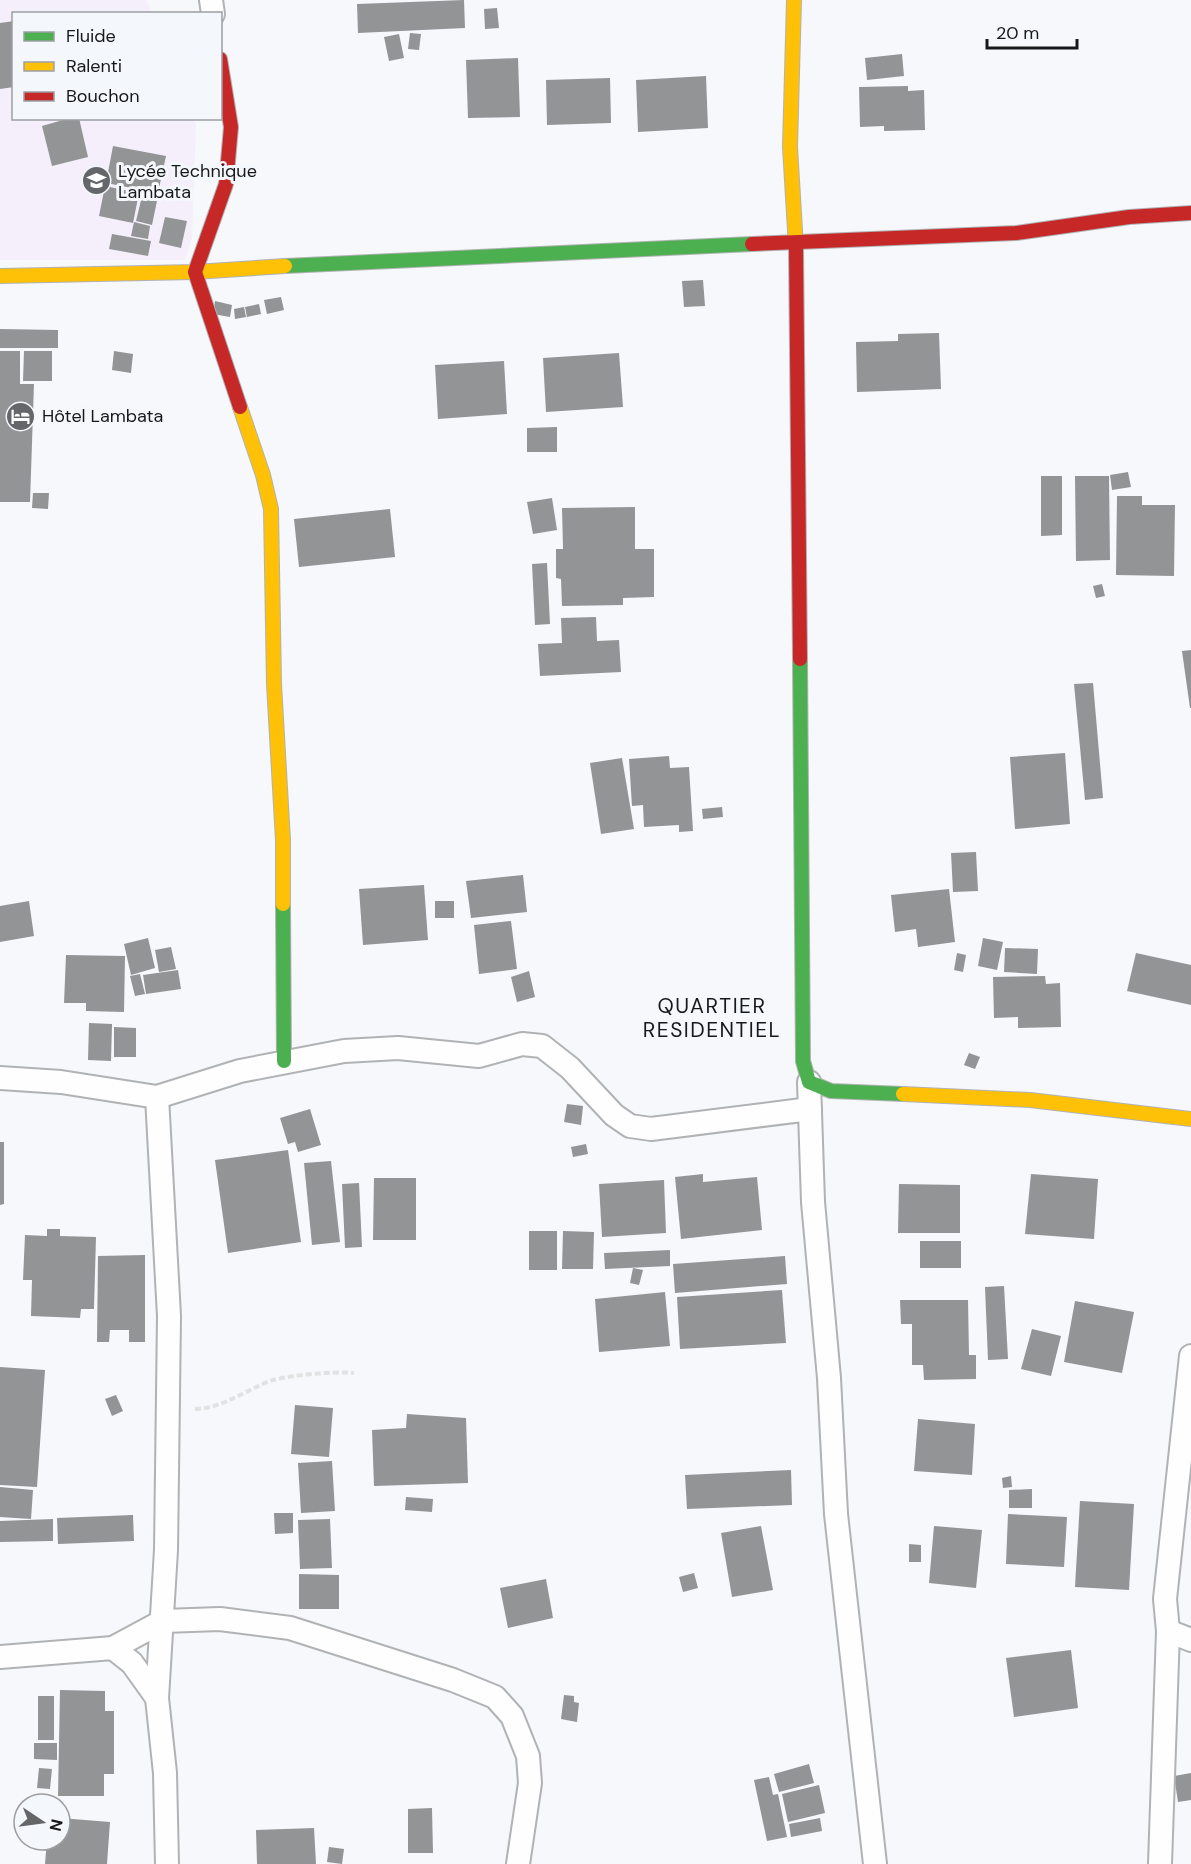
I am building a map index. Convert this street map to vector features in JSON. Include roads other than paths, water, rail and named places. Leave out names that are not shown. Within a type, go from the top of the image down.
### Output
[{"type":"street","points":[[794,0],[790,147],[796,243],[803,1061],[809,1082],[813,1202],[829,1378],[836,1514],[875,1864]]},
{"type":"street","points":[[222,71],[231,127],[226,184],[195,272],[263,475],[272,509],[274,684],[283,840],[284,1061]]},
{"type":"street","points":[[0,276],[195,272],[370,261],[1016,233],[1128,217],[1191,213]]},
{"type":"street","points":[[0,1078],[61,1082],[157,1097],[240,1071],[284,1061],[344,1052],[398,1048],[479,1056],[522,1044],[542,1046],[570,1068],[614,1116],[630,1126],[651,1129],[810,1109]]},
{"type":"street","points":[[809,1082],[831,1091],[1030,1100],[1191,1119]]},
{"type":"street","points":[[157,1097],[169,1316],[163,1621],[157,1698],[165,1773],[167,1864]]},
{"type":"street","points":[[1160,1864],[1168,1631],[1165,1599],[1191,1356]]},
{"type":"street","points":[[0,1657],[113,1648],[163,1621],[220,1619],[290,1628],[355,1647],[495,1697],[512,1716],[528,1755],[530,1783],[518,1864]]},
{"type":"street","points":[[1168,1631],[1191,1640]]},
{"type":"street","points":[[113,1648],[132,1663],[157,1698]]},
{"type":"place","name":"Lycée Technique Lambata","points":[[97,181]]},
{"type":"place","name":"Hôtel Lambata","points":[[21,416]]},
{"type":"district","name":"QUARTIER RESIDENTIEL","points":[[712,1018]]}]
